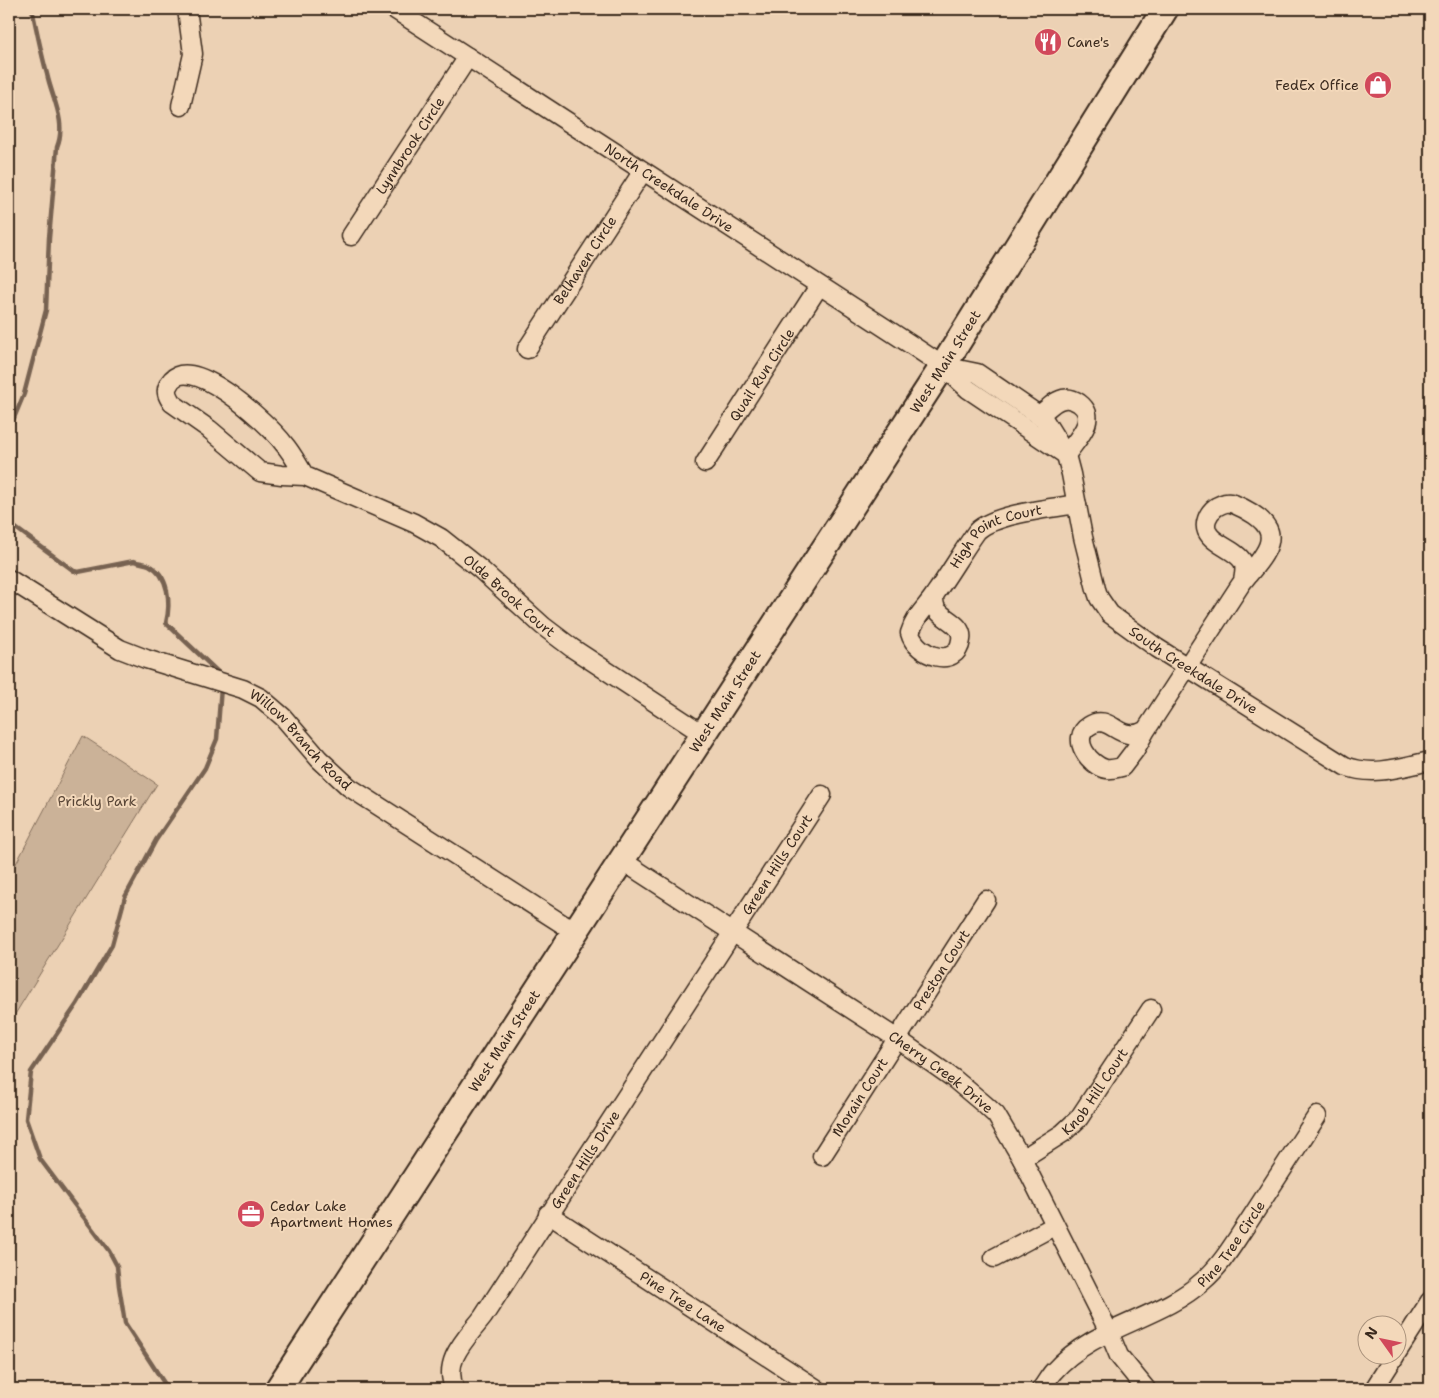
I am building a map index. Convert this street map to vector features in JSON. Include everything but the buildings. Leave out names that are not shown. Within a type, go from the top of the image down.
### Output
[{"type":"main road","name":"West Main Street","points":[[278,1389],[943,366],[1165,9]]},
{"type":"street","points":[[181,106],[193,54],[187,9]]},
{"type":"street","name":"North Creekdale Drive","points":[[394,9],[943,366]]},
{"type":"street","name":"Lynnbrook Circle","points":[[351,236],[468,57]]},
{"type":"street","name":"Belhaven Circle","points":[[527,349],[642,171]]},
{"type":"street","name":"Quail Run Circle","points":[[705,463],[819,286]]},
{"type":"street","points":[[943,366],[968,389],[1066,455],[1087,426],[1088,417],[1085,410],[1075,400],[1067,398],[1052,404],[1046,411],[1038,415]]},
{"type":"street","name":"South Creekdale Drive","points":[[943,366],[976,373],[1043,418],[1066,455],[1096,589],[1110,614],[1125,626],[1345,766],[1361,771],[1379,772],[1430,761]]},
{"type":"street","name":"Olde Brook Court","points":[[306,476],[284,443],[253,413],[234,398],[207,380],[188,373],[179,374],[169,383],[166,390],[172,403],[209,429],[260,472],[306,476],[414,523],[441,538],[543,626],[572,648],[703,734]]},
{"type":"street","name":"High Point Court","points":[[934,596],[970,541],[983,526],[1007,518],[1077,504]]},
{"type":"street","name":"Willow Branch Road","points":[[9,579],[120,649],[146,660],[244,689],[271,705],[319,759],[349,787],[575,932]]},
{"type":"street","points":[[1146,730],[1243,581]]},
{"type":"street","name":"Green Hills Court","points":[[733,933],[822,796]]},
{"type":"street","name":"Cherry Creek Drive","points":[[621,860],[896,1038],[953,1078],[996,1115],[1022,1159],[1054,1226],[1109,1332],[1119,1356],[1146,1389]]},
{"type":"street","name":"Preston Court","points":[[896,1038],[986,900]]},
{"type":"street","name":"Green Hills Drive","points":[[455,1389],[450,1377],[453,1357],[483,1317],[548,1214],[733,933]]},
{"type":"street","name":"Knob Hill Court","points":[[1022,1159],[1063,1133],[1079,1118],[1151,1009]]},
{"type":"street","name":"Morain Court","points":[[822,1156],[896,1038]]},
{"type":"street","name":"Pine Tree Circle","points":[[1109,1332],[1134,1322],[1177,1300],[1204,1281],[1238,1238],[1317,1116]]},
{"type":"street","name":"Pine Tree Lane","points":[[548,1214],[818,1389]]},
{"type":"street","points":[[994,1258],[1054,1226]]},
{"type":"street","points":[[1406,1339],[1430,1301]]},
{"type":"street","points":[[1041,1389],[1054,1371],[1067,1359],[1109,1332]]},
{"type":"street","points":[[1374,1389],[1389,1366]]},
{"type":"green space","name":"Prickly Park","points":[[83,736],[157,784],[9,1024],[9,877]]},
{"type":"waterway","points":[[9,430],[24,394],[46,310],[49,238],[57,147],[60,138],[60,119],[49,83],[32,9]]},
{"type":"waterway","points":[[9,523],[74,571],[78,572],[134,561],[147,564],[156,570],[161,575],[167,590],[168,615],[166,623],[221,675]]},
{"type":"waterway","points":[[168,1389],[125,1323],[117,1266],[109,1251],[40,1159],[26,1119],[31,1072],[77,1004],[112,945],[125,897],[156,840],[205,768],[217,739],[221,687]]},
{"type":"place","name":"Cane's","points":[[1048,42]]},
{"type":"place","name":"FedEx Office","points":[[1378,85]]},
{"type":"place","name":"Cedar Lake Apartment Homes","points":[[251,1214]]}]
